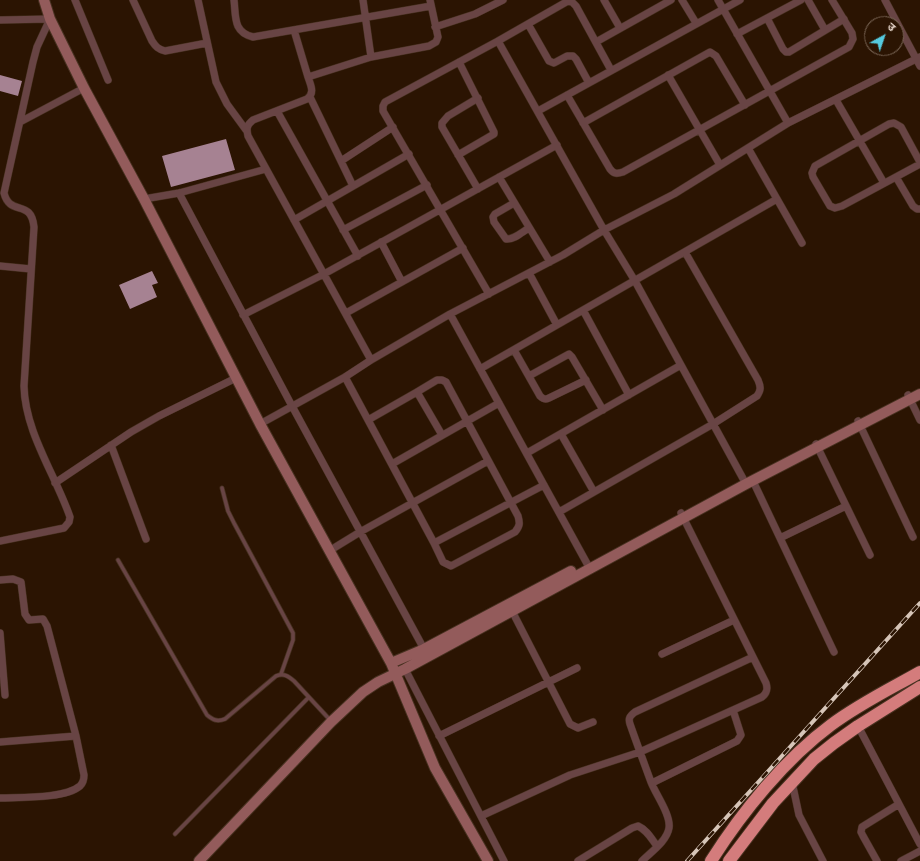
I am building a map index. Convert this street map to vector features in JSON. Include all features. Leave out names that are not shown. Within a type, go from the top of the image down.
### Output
[{"type":"highway","points":[[711,861],[744,815],[779,772],[808,743],[832,724],[920,672]]},
{"type":"highway","points":[[729,861],[754,826],[814,759],[858,726],[920,687]]},
{"type":"street","points":[[44,0],[50,19],[84,88],[144,199],[260,424],[391,663],[400,671],[439,736],[504,861]]},
{"type":"street","points":[[75,0],[108,80]]},
{"type":"street","points":[[133,0],[155,47],[159,50],[165,51],[207,43]]},
{"type":"street","points":[[198,0],[216,82],[220,93],[246,130],[371,360]]},
{"type":"street","points":[[236,0],[237,26],[241,32],[253,36],[365,18],[430,3],[438,37],[436,42],[429,46],[371,57],[308,77]]},
{"type":"street","points":[[363,0],[371,57]]},
{"type":"street","points":[[435,27],[475,14],[503,0]]},
{"type":"street","points":[[604,0],[620,28]]},
{"type":"street","points":[[596,42],[671,0]]},
{"type":"street","points":[[682,0],[696,23]]},
{"type":"street","points":[[718,0],[788,123]]},
{"type":"street","points":[[538,111],[740,0]]},
{"type":"street","points":[[738,34],[801,0]]},
{"type":"street","points":[[808,0],[825,30]]},
{"type":"street","points":[[567,95],[610,169],[617,174],[623,172],[849,47],[853,38],[852,33],[832,0]]},
{"type":"street","points":[[260,424],[345,377],[371,360],[450,314],[550,262],[604,230],[674,194],[788,123],[919,61],[885,0]]},
{"type":"street","points":[[489,294],[442,210],[383,111],[385,102],[568,1],[572,2],[576,6],[611,70]]},
{"type":"street","points":[[767,18],[786,52],[793,50],[844,19]]},
{"type":"street","points":[[0,20],[50,19]]},
{"type":"street","points":[[0,541],[64,528],[69,522],[70,517],[28,419],[24,400],[34,227],[33,218],[30,212],[16,208],[9,204],[4,193],[37,47],[50,19]]},
{"type":"street","points":[[528,24],[549,61],[554,63],[567,56],[573,56],[589,82]]},
{"type":"street","points":[[246,130],[248,125],[253,120],[307,99],[312,93],[294,30]]},
{"type":"street","points":[[498,41],[604,230],[635,281],[713,424],[748,481],[780,538],[834,652]]},
{"type":"street","points":[[583,123],[710,52],[716,56],[745,105]]},
{"type":"street","points":[[458,155],[494,134],[494,128],[459,62]]},
{"type":"street","points":[[668,75],[720,165]]},
{"type":"street","points":[[20,122],[84,88]]},
{"type":"street","points":[[310,97],[353,186]]},
{"type":"street","points":[[478,98],[448,116],[442,123],[442,127],[478,188]]},
{"type":"street","points":[[836,100],[884,183]]},
{"type":"street","points":[[277,111],[358,256]]},
{"type":"street","points":[[894,123],[901,127],[920,163],[842,206],[835,208],[830,206],[812,177],[815,166],[889,124],[894,123]]},
{"type":"street","points":[[341,161],[393,127]]},
{"type":"street","points":[[243,315],[358,256],[557,145]]},
{"type":"street","points":[[748,148],[802,243]]},
{"type":"street","points":[[294,220],[409,154]]},
{"type":"street","points":[[144,199],[179,193],[266,169]]},
{"type":"street","points":[[498,177],[550,262]]},
{"type":"street","points":[[896,177],[913,206],[920,209]]},
{"type":"street","points":[[343,230],[427,185]]},
{"type":"street","points":[[179,193],[243,315],[424,649]]},
{"type":"street","points":[[480,369],[777,199]]},
{"type":"street","points":[[514,203],[495,214],[493,218],[494,222],[506,239],[514,237],[529,228]]},
{"type":"street","points":[[382,242],[402,282]]},
{"type":"street","points":[[346,313],[463,248]]},
{"type":"street","points":[[559,512],[713,424],[757,396],[760,392],[761,387],[685,252]]},
{"type":"street","points":[[0,266],[31,269]]},
{"type":"street","points":[[529,273],[557,325]]},
{"type":"street","points":[[583,310],[629,395]]},
{"type":"street","points":[[450,314],[588,566]]},
{"type":"street","points":[[514,350],[540,396],[546,400],[586,380]]},
{"type":"street","points":[[529,376],[569,354],[572,356],[603,410]]},
{"type":"street","points":[[527,453],[681,365]]},
{"type":"street","points":[[345,377],[443,562],[451,566],[516,532],[519,528],[520,523],[518,516],[446,382],[437,380],[368,420]]},
{"type":"street","points":[[55,482],[131,432],[159,416],[236,378]]},
{"type":"street","points":[[199,861],[331,722],[363,692],[378,682],[510,608],[909,397],[920,389]]},
{"type":"street","points":[[418,392],[442,436]]},
{"type":"street","points":[[909,397],[920,394]]},
{"type":"street","points":[[909,397],[920,420]]},
{"type":"street","points":[[392,464],[499,403]]},
{"type":"street","points":[[858,423],[912,537]]},
{"type":"street","points":[[561,434],[594,492]]},
{"type":"street","points":[[111,445],[146,538]]},
{"type":"street","points":[[816,445],[870,555]]},
{"type":"street","points":[[329,551],[360,532],[488,461]]},
{"type":"street","points":[[434,543],[544,485]]},
{"type":"street","points":[[780,538],[846,506]]},
{"type":"street","points":[[480,816],[570,775],[640,752],[766,694],[768,689],[766,683],[682,516]]},
{"type":"street","points":[[0,580],[13,579],[21,582],[25,614],[27,618],[29,620],[43,619],[47,626],[76,736],[84,775],[84,781],[80,786],[71,791],[56,795],[0,798]]},
{"type":"street","points":[[391,663],[510,608]]},
{"type":"street","points":[[510,608],[570,724],[578,728],[593,722]]},
{"type":"street","points":[[662,654],[734,620]]},
{"type":"street","points":[[0,633],[5,695]]},
{"type":"street","points":[[642,861],[668,833],[669,826],[668,818],[652,783],[628,720],[630,715],[753,657]]},
{"type":"street","points":[[439,736],[577,668]]},
{"type":"street","points":[[400,671],[435,768],[488,861]]},
{"type":"street","points":[[652,783],[737,741],[741,735],[733,710]]},
{"type":"street","points":[[858,726],[920,844]]},
{"type":"street","points":[[0,742],[76,736]]},
{"type":"street","points":[[792,782],[798,816],[823,861]]},
{"type":"street","points":[[877,861],[861,832],[862,827],[899,804]]},
{"type":"street","points":[[578,861],[632,828],[638,826],[647,832],[657,846]]},
{"type":"street","points":[[901,861],[920,851]]},
{"type":"lane","points":[[222,488],[228,511],[293,633],[293,640],[281,674]]},
{"type":"lane","points":[[118,560],[206,715],[219,721],[225,719],[276,676],[281,674],[287,675],[294,681],[331,722]]},
{"type":"lane","points":[[174,834],[308,698]]},
{"type":"building","points":[[0,75],[22,81],[18,96],[0,91]]},
{"type":"building","points":[[226,139],[235,170],[171,187],[162,156]]},
{"type":"building","points":[[152,271],[158,283],[152,285],[157,297],[130,309],[119,285]]},
{"type":"railway","points":[[687,861],[920,603]]}]
